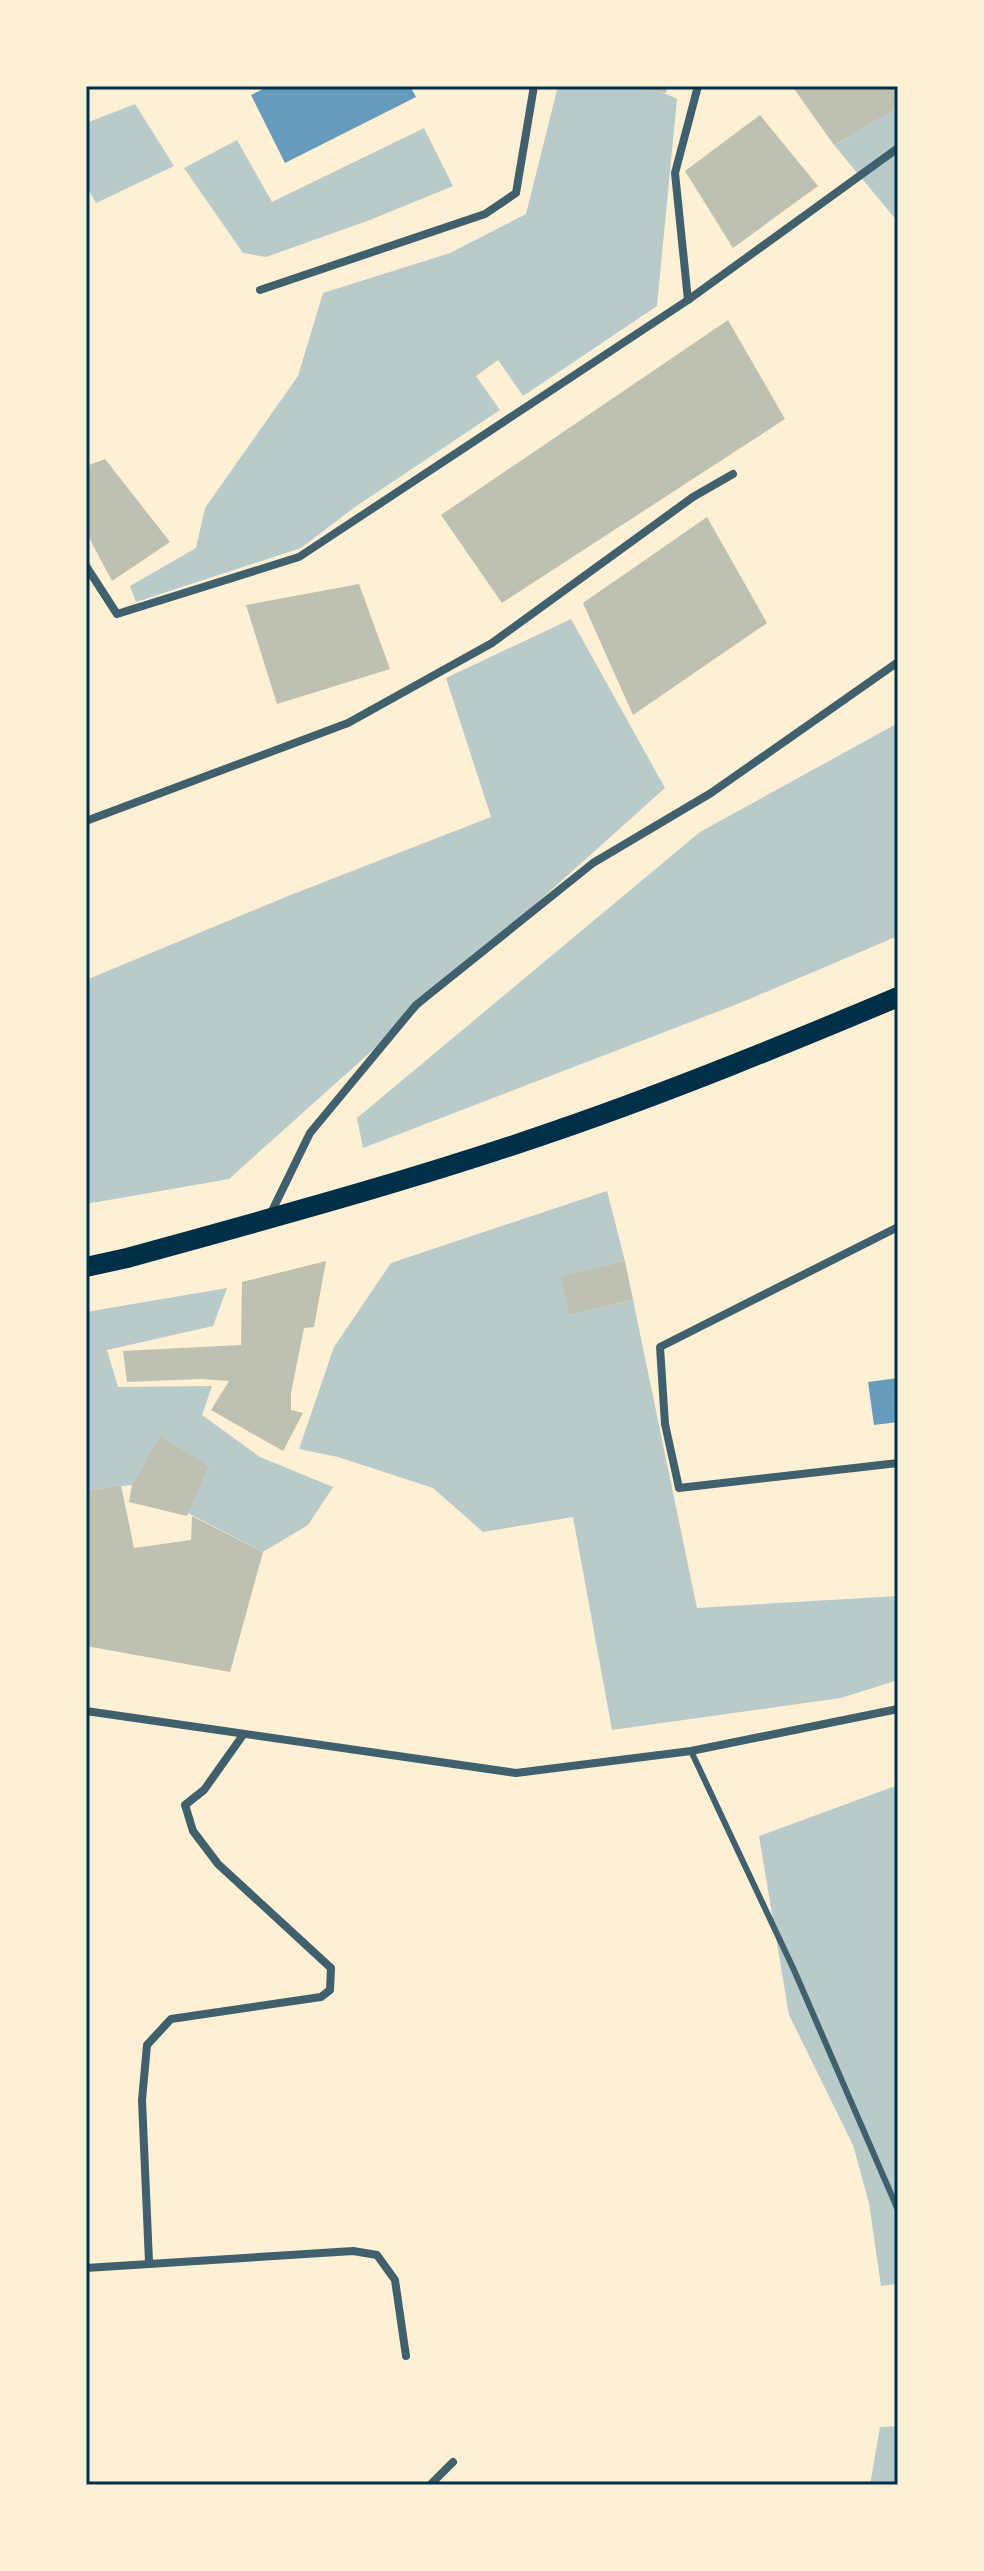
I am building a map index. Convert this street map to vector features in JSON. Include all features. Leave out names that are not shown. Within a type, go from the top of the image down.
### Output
[{"type":"main road","points":[[86,1267],[418,1176],[559,1130],[705,1077],[898,997]]},
{"type":"street","points":[[260,290],[485,214],[516,193],[534,86]]},
{"type":"street","points":[[688,300],[675,173],[698,86]]},
{"type":"street","points":[[86,566],[117,614],[299,557],[688,300],[898,148]]},
{"type":"street","points":[[86,821],[348,723],[492,643],[693,497],[733,474]]},
{"type":"street","points":[[268,1219],[310,1133],[416,1005],[593,863],[711,793],[898,662]]},
{"type":"street","points":[[898,1227],[660,1347],[665,1424],[679,1488],[898,1463]]},
{"type":"street","points":[[86,1711],[516,1773],[691,1751],[898,1709]]},
{"type":"street","points":[[149,2262],[142,2100],[147,2045],[171,2019],[321,1997],[330,1990],[331,1968],[218,1864],[193,1831],[185,1805],[204,1790],[243,1735]]},
{"type":"street","points":[[86,2268],[353,2251],[377,2255],[395,2280],[406,2356]]},
{"type":"street","points":[[430,2485],[453,2462]]},
{"type":"lane","points":[[691,1751],[794,1970],[898,2210]]},
{"type":"shaded area","points":[[558,86],[635,87],[677,99],[657,306],[523,396],[498,360],[476,376],[500,410],[355,507],[301,548],[136,602],[130,586],[196,548],[205,508],[298,376],[323,293],[450,253],[526,214]]},
{"type":"shaded area","points":[[135,104],[174,166],[96,203],[86,185],[86,123]]},
{"type":"shaded area","points":[[898,108],[898,222],[834,145]]},
{"type":"shaded area","points":[[424,128],[453,186],[266,257],[243,253],[184,168],[237,140],[272,202]]},
{"type":"shaded area","points":[[571,619],[665,788],[229,1179],[86,1204],[86,980],[288,896],[491,817],[446,678]]},
{"type":"shaded area","points":[[898,723],[898,936],[740,1003],[363,1148],[357,1118],[700,832]]},
{"type":"shaded area","points":[[607,1191],[625,1261],[562,1276],[569,1315],[633,1300],[697,1608],[898,1596],[898,1680],[841,1698],[612,1730],[573,1517],[483,1532],[433,1488],[338,1457],[299,1449],[334,1347],[391,1263]]},
{"type":"shaded area","points":[[227,1288],[213,1326],[107,1350],[118,1387],[212,1386],[202,1415],[260,1457],[333,1487],[308,1525],[263,1552],[188,1513],[209,1466],[160,1437],[132,1485],[86,1490],[86,1312]]},
{"type":"shaded area","points":[[898,1785],[898,2200],[894,2201],[898,2230],[898,2284],[881,2286],[869,2203],[853,2145],[789,2015],[759,1836]]},
{"type":"shaded area","points":[[898,2426],[898,2485],[870,2485],[880,2427]]},
{"type":"water","points":[[269,86],[410,86],[416,97],[285,163],[251,95]]},
{"type":"water","points":[[898,1378],[898,1422],[874,1425],[868,1382]]},
{"type":"building","points":[[625,86],[667,86],[666,93]]},
{"type":"building","points":[[792,86],[898,86],[898,108],[834,145]]},
{"type":"building","points":[[760,115],[818,186],[733,248],[685,171]]},
{"type":"building","points":[[728,320],[785,419],[502,603],[441,515]]},
{"type":"building","points":[[105,459],[170,542],[112,581],[86,532],[86,466]]},
{"type":"building","points":[[707,517],[767,623],[633,715],[583,603]]},
{"type":"building","points":[[359,584],[390,669],[277,704],[246,605]]},
{"type":"building","points":[[326,1261],[314,1327],[304,1328],[291,1393],[291,1410],[303,1413],[283,1451],[211,1410],[229,1381],[127,1382],[123,1351],[241,1345],[242,1282]]},
{"type":"building","points":[[625,1261],[633,1300],[569,1315],[561,1276]]},
{"type":"building","points":[[160,1436],[209,1466],[187,1516],[129,1502],[132,1485]]},
{"type":"building","points":[[121,1486],[134,1548],[191,1540],[192,1516],[263,1552],[230,1672],[86,1646],[86,1490]]}]
